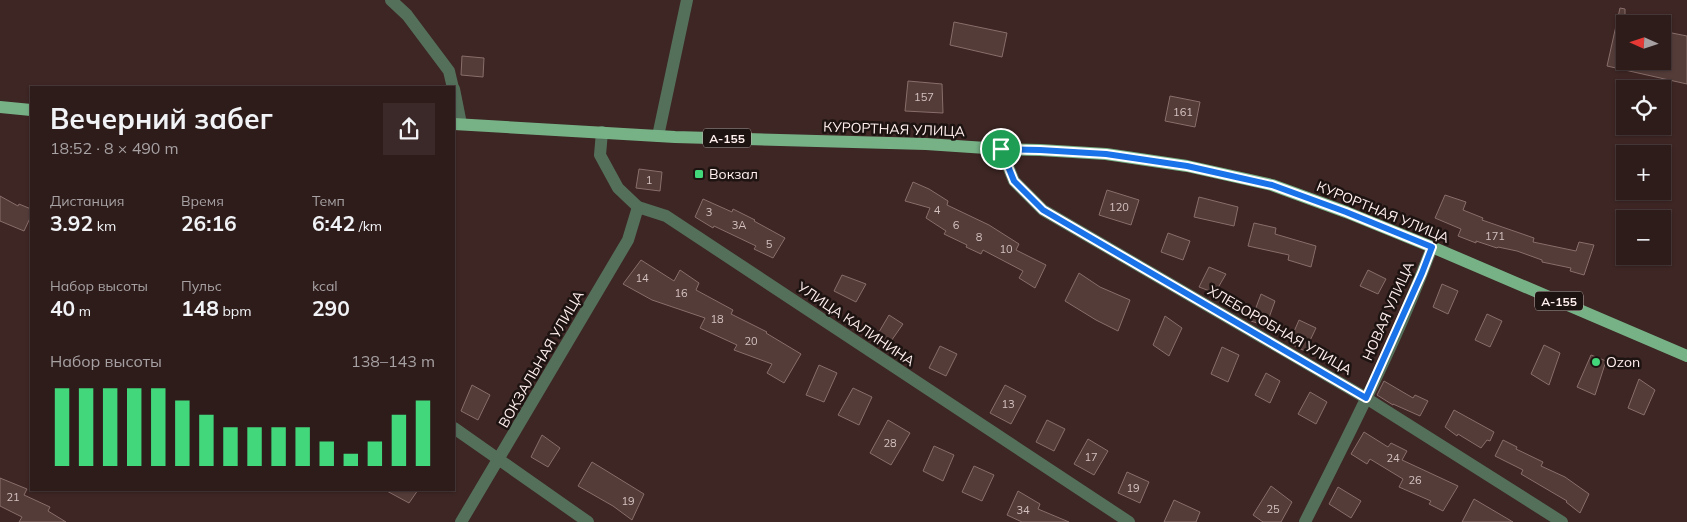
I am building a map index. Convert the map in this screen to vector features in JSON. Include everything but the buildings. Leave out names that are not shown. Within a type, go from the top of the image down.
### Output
[{"type":"main road","points":[[0,107],[30,110]]},
{"type":"main road","name":"КУРОРТНАЯ УЛИЦА","points":[[457,124],[658,136],[926,144],[1040,150],[1106,154],[1187,166],[1272,185],[1346,212],[1687,356]]},
{"type":"street","points":[[391,0],[407,15],[448,70],[453,86]]},
{"type":"street","points":[[658,136],[687,0]]},
{"type":"street","points":[[455,100],[457,124]]},
{"type":"street","name":"УЛИЦА КАЛИНИНА","points":[[602,132],[600,155],[618,188],[638,206],[666,216],[1129,522]]},
{"type":"street","name":"ХЛЕБОРОБНАЯ УЛИЦА","points":[[1001,149],[1014,181],[1043,210],[1366,398],[1562,522]]},
{"type":"street","name":"ВОКЗАЛЬНАЯ УЛИЦА","points":[[461,522],[628,240],[638,206]]},
{"type":"street","name":"НОВАЯ УЛИЦА","points":[[1305,522],[1366,398],[1432,247]]},
{"type":"street","points":[[455,429],[588,522]]},
{"type":"place","name":"Вокзал","points":[[699,174]]},
{"type":"place","name":"Ozon","points":[[1596,362]]},
{"type":"route","points":[[1001,149],[1106,154],[1187,166],[1272,185],[1346,212],[1432,247],[1366,398],[1043,210],[1014,181],[1001,149]]}]
